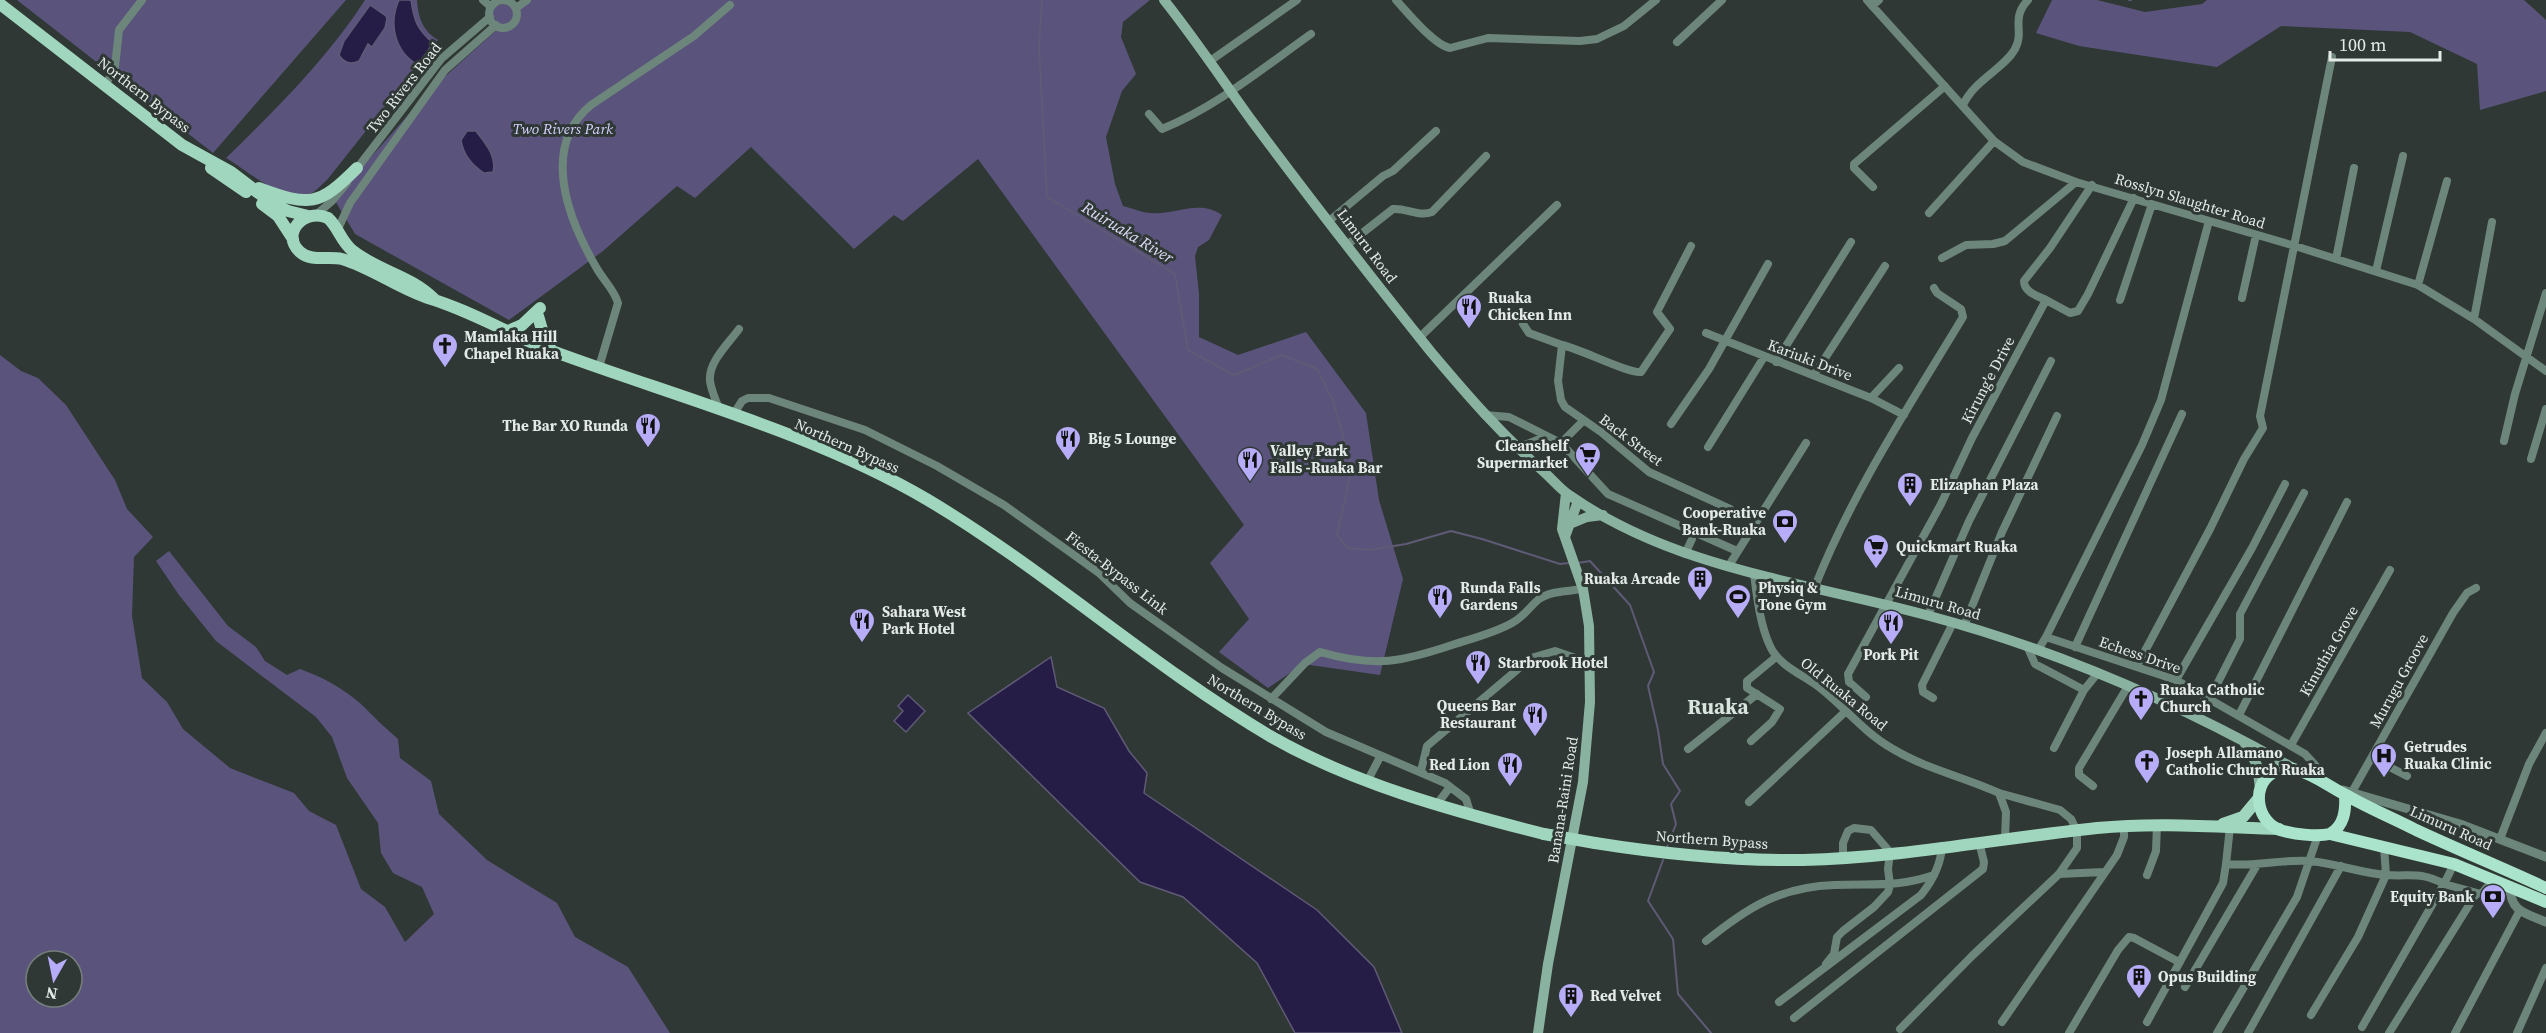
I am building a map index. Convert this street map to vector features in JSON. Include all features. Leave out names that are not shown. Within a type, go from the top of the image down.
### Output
[{"type":"highway","points":[[2293,768],[2344,792],[2343,819],[2339,826],[2324,835]]},
{"type":"highway","name":"Northern Bypass","points":[[2259,793],[2267,777],[2274,772],[2293,768]]},
{"type":"highway","name":"Limuru Road","points":[[2344,792],[2546,888]]},
{"type":"highway","points":[[2259,793],[2268,821],[2279,830]]},
{"type":"highway","name":"Northern Bypass","points":[[2279,830],[2324,835],[2385,847],[2454,864],[2493,880]]},
{"type":"highway","points":[[2493,880],[2546,902]]},
{"type":"main road","name":"Limuru Road","points":[[1164,0],[1419,338],[1483,415],[1566,493],[1638,534],[1685,554],[1754,574],[1928,615],[2038,650],[2128,686],[2193,716],[2293,768]]},
{"type":"main road","name":"Northern Bypass","points":[[0,4],[182,145],[212,161],[288,211],[328,218],[353,251],[421,288],[434,299]]},
{"type":"main road","points":[[182,145],[192,155],[278,216],[293,239]]},
{"type":"main road","points":[[246,183],[290,199],[315,200],[336,189],[357,168]]},
{"type":"main road","points":[[293,239],[299,222],[312,215]]},
{"type":"main road","points":[[324,256],[334,248],[338,232]]},
{"type":"main road","name":"Northern Bypass","points":[[293,239],[296,247],[307,256],[324,256],[362,266],[419,295],[434,299],[552,351],[720,410],[831,453],[926,499],[1011,554],[1171,672],[1272,737],[1368,780],[1437,804],[1544,834],[1662,853],[1717,858],[1819,859],[2157,824],[2279,830]]},
{"type":"main road","points":[[506,332],[522,325],[539,312],[545,340],[552,351]]},
{"type":"main road","points":[[1564,538],[1562,519],[1566,493]]},
{"type":"main road","points":[[1564,538],[1578,501]]},
{"type":"main road","points":[[1570,524],[1603,514]]},
{"type":"main road","name":"Banana-Raini Road","points":[[1538,1033],[1548,964],[1582,782],[1590,710],[1589,626],[1584,589],[1564,538]]},
{"type":"main road","points":[[2245,743],[2257,765],[2259,793]]},
{"type":"main road","name":"Northern Bypass","points":[[2224,826],[2243,817],[2259,793]]},
{"type":"street","points":[[106,84],[115,67],[120,30],[142,0]]},
{"type":"street","points":[[483,0],[491,8]]},
{"type":"street","points":[[508,0],[516,8],[517,14],[514,22],[507,27],[496,26],[490,17],[491,8],[497,1],[508,0]]},
{"type":"street","points":[[516,8],[528,0]]},
{"type":"street","points":[[1210,61],[1297,0]]},
{"type":"street","points":[[1396,0],[1435,40],[1444,47],[1450,48],[1488,38],[1580,41],[1597,39],[1624,26],[1656,0]]},
{"type":"street","points":[[1677,42],[1722,0]]},
{"type":"street","points":[[1869,3],[1879,0]]},
{"type":"street","points":[[1963,105],[1974,88],[2013,52],[2018,36],[2016,19],[2028,0]]},
{"type":"street","name":"Rosslyn Slaughter Road","points":[[1869,3],[1994,141],[2023,162],[2076,182],[2295,246],[2418,285],[2474,319],[2546,371]]},
{"type":"street","points":[[599,367],[618,303],[584,243],[567,201],[562,171],[570,128],[581,113],[591,105],[694,36],[730,5]]},
{"type":"street","name":"Two Rivers Road","points":[[312,215],[332,201],[347,183],[444,55],[490,17]]},
{"type":"street","name":"Two Rivers Road","points":[[338,232],[346,210],[448,66],[496,26]]},
{"type":"street","points":[[1149,114],[1162,129],[1188,118],[1231,91],[1311,34]]},
{"type":"street","points":[[2137,666],[2210,529],[2244,459],[2263,428],[2260,416],[2332,57]]},
{"type":"street","points":[[1873,187],[1854,168],[1856,161],[1945,86]]},
{"type":"street","points":[[403,109],[412,115]]},
{"type":"street","points":[[1329,221],[1383,176],[1393,171],[1437,130]]},
{"type":"street","points":[[1929,213],[1994,141]]},
{"type":"street","points":[[1347,245],[1393,209],[1401,208],[1421,215],[1432,212],[1486,156]]},
{"type":"street","points":[[2376,272],[2403,156]]},
{"type":"street","points":[[2336,259],[2354,168]]},
{"type":"street","points":[[2418,285],[2447,180]]},
{"type":"street","points":[[1942,258],[1966,245],[2005,241],[2076,182]]},
{"type":"street","points":[[347,183],[359,191]]},
{"type":"street","points":[[2092,185],[2050,248],[2024,281],[2029,291],[2070,313],[2078,311],[2088,294],[2134,198]]},
{"type":"street","points":[[2120,300],[2152,204]]},
{"type":"street","points":[[1419,338],[1557,206]]},
{"type":"street","points":[[2038,650],[2142,445],[2161,400],[2209,221]]},
{"type":"street","points":[[2474,319],[2492,222]]},
{"type":"street","points":[[2242,298],[2256,235]]},
{"type":"street","points":[[1776,362],[1851,242]]},
{"type":"street","points":[[1523,324],[1529,333],[1592,354],[1625,370],[1641,372],[1670,329],[1657,312],[1691,246]]},
{"type":"street","points":[[1671,424],[1725,341],[1768,264]]},
{"type":"street","points":[[1814,375],[1885,266]]},
{"type":"street","points":[[1814,589],[1825,560],[1870,471],[1963,317],[1961,309],[1937,293],[1934,288]]},
{"type":"street","points":[[2505,441],[2525,358],[2546,293]]},
{"type":"street","name":"Kirung'e Drive","points":[[1866,697],[1847,678],[1941,504],[1972,438],[2046,300]]},
{"type":"street","points":[[720,410],[710,382],[710,373],[717,359],[739,330]]},
{"type":"street","name":"Kariuki Drive","points":[[1706,333],[1871,398],[1904,415]]},
{"type":"street","name":"Back Street","points":[[1562,345],[1558,381],[1561,400],[1565,407],[1649,472],[1730,509]]},
{"type":"street","points":[[1708,447],[1764,357]]},
{"type":"street","points":[[1928,615],[1974,511],[2051,361]]},
{"type":"street","points":[[1871,398],[1899,368]]},
{"type":"street","name":"Fiesta-Bypass Link","points":[[733,416],[742,401],[748,398],[769,398],[865,430],[902,448],[1004,505],[1099,573],[1130,603],[1222,668],[1326,732],[1380,757],[1421,771],[1450,787],[1466,799],[1471,814]]},
{"type":"street","points":[[2531,459],[2546,409]]},
{"type":"street","points":[[1483,415],[1497,414],[1509,417],[1561,443],[1608,494],[1737,551]]},
{"type":"street","points":[[2075,647],[2182,414]]},
{"type":"street","points":[[1933,698],[1923,692],[1922,685],[1958,624],[2057,416]]},
{"type":"street","points":[[1561,443],[1584,421]]},
{"type":"street","points":[[1517,448],[1547,436]]},
{"type":"street","points":[[1728,567],[1806,443]]},
{"type":"street","points":[[2176,680],[2252,548],[2285,484]]},
{"type":"street","points":[[2210,698],[2240,639],[2240,614],[2304,492]]},
{"type":"street","points":[[2239,715],[2347,502]]},
{"type":"street","points":[[1685,554],[1692,539],[1692,530]]},
{"type":"street","name":"Kinuthia Grove","points":[[2291,745],[2391,570]]},
{"type":"street","points":[[1751,741],[1772,722],[1780,711],[1779,706],[1747,688],[1747,681],[1776,657],[1766,633],[1754,574]]},
{"type":"street","name":"Murugu Groove","points":[[2344,792],[2372,758],[2452,613],[2467,593],[2476,588]]},
{"type":"street","points":[[1271,699],[1305,663],[1320,652],[1353,661],[1375,662],[1415,658],[1508,625],[1524,616],[1539,599],[1559,592],[1584,589]]},
{"type":"street","name":"Echess Drive","points":[[2046,637],[2176,680],[2291,745],[2316,766],[2317,778]]},
{"type":"street","points":[[2026,646],[2035,664],[2084,690]]},
{"type":"street","points":[[1421,771],[1427,746],[1531,658],[1555,651],[1590,663]]},
{"type":"street","name":"Old Ruaka Road","points":[[1776,657],[1830,696],[1867,733],[1917,763],[1980,784],[1999,793],[2060,810],[2071,819],[2077,831]]},
{"type":"street","points":[[2054,748],[2084,690],[2097,674]]},
{"type":"street","points":[[2093,786],[2079,775],[2079,768],[2128,686]]},
{"type":"street","points":[[1688,748],[1757,694]]},
{"type":"street","points":[[1749,802],[1846,711]]},
{"type":"street","points":[[2500,838],[2529,764],[2546,734]]},
{"type":"street","points":[[1368,780],[1380,757]]},
{"type":"street","points":[[2372,758],[2407,776]]},
{"type":"street","points":[[1437,804],[1450,787]]},
{"type":"street","points":[[2344,792],[2460,824],[2546,857]]},
{"type":"street","points":[[1999,793],[2006,812],[2005,838]]},
{"type":"street","points":[[2146,875],[2156,850],[2157,824]]},
{"type":"street","points":[[2147,1022],[2223,883],[2226,864],[2224,826]]},
{"type":"street","points":[[2002,1022],[2070,926],[2121,848],[2124,827]]},
{"type":"street","points":[[1821,970],[1834,954],[1837,937],[1883,899],[1890,885],[1888,869],[1890,852],[1875,832],[1865,828],[1854,828],[1848,831],[1844,837],[1844,857]]},
{"type":"street","points":[[1900,1029],[2058,874],[2077,848],[2077,831]]},
{"type":"street","points":[[2217,1033],[2297,897],[2324,835]]},
{"type":"street","points":[[1794,1018],[1983,869],[1984,862],[1979,842]]},
{"type":"street","points":[[1779,1002],[1921,895],[1934,875],[1941,858],[1942,846]]},
{"type":"street","points":[[2311,1015],[2358,936],[2386,875],[2385,847]]},
{"type":"street","points":[[2226,864],[2257,865],[2285,861],[2311,861],[2386,875],[2420,874],[2476,894],[2484,892],[2493,880]]},
{"type":"street","points":[[2362,1027],[2454,864]]},
{"type":"street","points":[[2185,987],[2257,865]]},
{"type":"street","points":[[2248,1033],[2341,866]]},
{"type":"street","points":[[2058,874],[2104,872]]},
{"type":"street","points":[[1706,941],[1737,916],[1770,897],[1787,891],[1832,885],[1909,884],[1934,875]]},
{"type":"street","points":[[2510,886],[2512,904],[2546,922]]},
{"type":"street","points":[[2389,1033],[2476,894]]},
{"type":"street","points":[[2455,1033],[2520,910]]},
{"type":"street","points":[[2069,1033],[2118,950],[2128,938],[2134,938],[2179,962]]},
{"type":"street","points":[[2517,1033],[2546,968]]},
{"type":"green space","points":[[17,0],[346,0],[213,153]]},
{"type":"green space","points":[[365,0],[417,0],[422,23],[438,40],[327,180],[312,193],[302,196],[291,195],[267,185],[226,158],[318,63]]},
{"type":"green space","name":"Two Rivers Park","points":[[529,0],[1150,0],[1123,22],[1121,37],[1136,74],[1122,91],[1106,137],[1115,184],[1123,206],[1148,213],[1204,208],[1222,215],[1209,240],[1198,247],[1195,256],[1199,294],[1199,337],[1238,355],[1306,332],[1366,413],[1379,500],[1403,579],[1380,675],[1303,664],[1268,688],[1219,652],[1249,619],[1210,563],[1244,525],[978,159],[903,221],[894,215],[854,249],[751,147],[695,198],[677,186],[603,251],[509,320],[355,234],[334,199],[431,89],[501,26],[492,16],[495,6],[506,3],[513,8],[515,13]]},
{"type":"green space","points":[[2052,0],[2097,0],[2145,12],[2202,4],[2207,0],[2524,0],[2546,20],[2546,91],[2480,110],[2477,64],[2410,32],[2281,26],[2217,67],[2079,46],[2036,33]]},
{"type":"green space","points":[[0,355],[21,371],[38,378],[66,405],[115,480],[127,509],[153,537],[134,557],[132,616],[142,678],[167,702],[183,729],[230,768],[294,793],[309,811],[336,825],[361,889],[385,907],[405,942],[434,914],[422,887],[393,873],[381,853],[378,823],[347,778],[332,737],[316,717],[216,641],[179,595],[156,561],[169,551],[228,626],[256,647],[265,661],[287,675],[300,669],[332,684],[361,704],[398,739],[400,758],[431,781],[439,814],[487,860],[557,903],[575,937],[628,967],[670,1033],[0,1033]]},
{"type":"shaded area","points":[[399,0],[411,0],[417,24],[433,43],[418,65],[404,53],[396,37],[394,18]]},
{"type":"shaded area","points":[[370,5],[386,16],[385,28],[372,47],[368,44],[359,61],[353,63],[343,60],[339,55],[344,41]]},
{"type":"shaded area","points":[[467,131],[476,131],[486,145],[492,155],[493,172],[484,173],[472,163],[466,154],[461,140]]},
{"type":"shaded area","points":[[1051,657],[1057,687],[1104,708],[1129,751],[1147,773],[1144,793],[1317,910],[1374,967],[1402,1033],[1295,1033],[1257,963],[1183,897],[1140,882],[968,713]]},
{"type":"shaded area","points":[[908,695],[925,711],[906,732],[894,721],[903,711],[898,706]]},
{"type":"waterway","name":"Ruiruaka River","points":[[1042,0],[1039,46],[1047,197],[1175,274],[1188,350],[1234,375],[1282,355],[1317,369],[1333,401],[1352,467],[1337,535],[1348,548],[1370,550],[1406,544],[1451,531],[1560,564],[1569,563]]},
{"type":"waterway","name":"Ruiruaka River","points":[[1578,563],[1590,561],[1630,605],[1654,672],[1648,686],[1663,764],[1680,791],[1671,804],[1676,824],[1667,847]]},
{"type":"waterway","name":"Ruiruaka River","points":[[1663,860],[1648,901],[1673,939],[1678,994],[1711,1033]]},
{"type":"place","name":"Ruaka Chicken Inn","points":[[1469,330]]},
{"type":"place","name":"Mamlaka Hill Chapel Ruaka","points":[[445,369]]},
{"type":"place","name":"The Bar XO Runda","points":[[648,449]]},
{"type":"place","name":"Big 5 Lounge","points":[[1068,462]]},
{"type":"place","name":"Cleanshelf Supermarket","points":[[1588,478]]},
{"type":"place","name":"Valley Park Falls -Ruaka Bar","points":[[1250,483]]},
{"type":"place","name":"Elizaphan Plaza","points":[[1910,508]]},
{"type":"place","name":"Cooperative Bank-Ruaka","points":[[1785,545]]},
{"type":"place","name":"Quickmart Ruaka","points":[[1876,570]]},
{"type":"place","name":"Ruaka Arcade","points":[[1700,602]]},
{"type":"place","name":"Runda Falls Gardens","points":[[1440,620]]},
{"type":"place","name":"Physiq & Tone Gym","points":[[1738,620]]},
{"type":"place","name":"Sahara West Park Hotel","points":[[862,644]]},
{"type":"place","name":"Pork Pit","points":[[1891,646]]},
{"type":"place","name":"Starbrook Hotel","points":[[1478,686]]},
{"type":"place","name":"Ruaka Catholic Church","points":[[2141,722]]},
{"type":"place","name":"Queens Bar Restaurant","points":[[1535,738]]},
{"type":"place","name":"Getrudes Ruaka Clinic","points":[[2384,779]]},
{"type":"place","name":"Joseph Allamano Catholic Church Ruaka","points":[[2147,785]]},
{"type":"place","name":"Red Lion","points":[[1510,788]]},
{"type":"place","name":"Equity Bank","points":[[2493,920]]},
{"type":"place","name":"Opus Building","points":[[2139,1000]]},
{"type":"place","name":"Red Velvet","points":[[1571,1019]]},
{"type":"district","name":"Ruaka","points":[[1718,707]]}]
